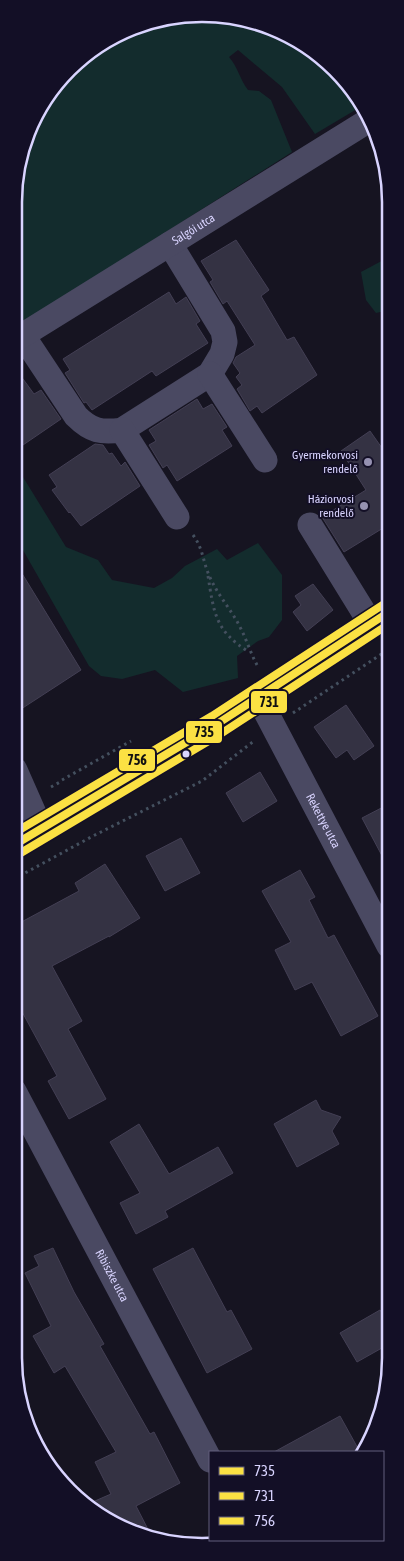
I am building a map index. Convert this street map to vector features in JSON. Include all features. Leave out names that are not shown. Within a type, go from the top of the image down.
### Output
[{"type":"main road","points":[[22,840],[208,730],[380,618]]},
{"type":"street","name":"Salgói utca","points":[[22,336],[363,124]]},
{"type":"street","points":[[22,342],[76,416],[85,425],[96,430],[109,432],[122,430],[210,374],[222,354],[225,342],[224,331],[170,244]]},
{"type":"street","points":[[210,374],[265,460]]},
{"type":"street","points":[[122,430],[177,516]]},
{"type":"street","points":[[310,525],[380,618]]},
{"type":"street","name":"Rekettye utca","points":[[258,697],[382,933]]},
{"type":"street","points":[[22,786],[41,829]]},
{"type":"street","name":"Ribiszke utca","points":[[22,1106],[209,1458]]},
{"type":"path","points":[[177,516],[195,539],[204,556],[213,607],[220,625],[233,642],[249,652]]},
{"type":"path","points":[[208,573],[216,591],[242,630],[249,652],[259,668]]},
{"type":"path","points":[[22,875],[93,836],[202,781],[274,726],[382,654]]},
{"type":"green space","points":[[202,22],[237,26],[260,32],[281,41],[302,53],[329,75],[356,110],[315,134],[282,87],[238,50],[229,57],[248,90],[259,91],[271,100],[292,152],[22,324],[22,202],[26,167],[32,144],[53,102],[75,75],[102,53],[144,32],[167,26]]},
{"type":"green space","points":[[382,261],[382,312],[376,313],[366,300],[361,272]]},
{"type":"green space","points":[[22,475],[66,547],[98,560],[112,580],[154,588],[172,578],[185,566],[217,549],[227,560],[258,543],[282,575],[282,620],[269,637],[258,641],[237,656],[238,678],[183,692],[155,670],[122,679],[101,676],[89,666],[22,548]]},
{"type":"building","points":[[236,240],[269,290],[261,296],[287,340],[294,337],[317,375],[262,413],[257,406],[250,411],[237,389],[242,385],[236,377],[240,373],[233,363],[236,357],[255,345],[227,301],[223,304],[210,282],[213,280],[201,261]]},
{"type":"building","points":[[169,292],[176,304],[186,297],[200,321],[196,324],[208,343],[156,376],[152,371],[92,410],[86,402],[84,403],[65,373],[70,370],[63,359]]},
{"type":"building","points":[[22,378],[34,394],[41,390],[61,419],[23,445]]},
{"type":"building","points":[[197,399],[203,409],[212,404],[227,427],[222,430],[232,446],[177,481],[167,465],[163,468],[149,445],[156,441],[149,430]]},
{"type":"building","name":"Háziorvosi rendelő","points":[[370,431],[382,448],[382,529],[344,552],[322,517],[366,490],[341,451]]},
{"type":"building","points":[[95,444],[103,445],[109,454],[112,453],[121,466],[125,462],[140,486],[81,526],[52,490],[57,487],[49,475]]},
{"type":"building","points":[[22,573],[81,670],[22,708]]},
{"type":"building","points":[[313,584],[333,610],[307,631],[293,612],[301,605],[295,596]]},
{"type":"building","points":[[346,705],[374,746],[354,760],[347,750],[336,758],[314,727]]},
{"type":"building","points":[[260,772],[277,801],[243,822],[226,793]]},
{"type":"building","points":[[382,808],[382,856],[362,818]]},
{"type":"building","points":[[181,838],[200,873],[165,891],[146,856]]},
{"type":"building","points":[[105,864],[140,918],[109,937],[52,966],[82,1021],[68,1029],[106,1099],[69,1119],[48,1081],[57,1076],[22,1012],[22,922],[79,891],[75,883]]},
{"type":"building","points":[[300,870],[315,897],[309,900],[328,938],[334,935],[378,1016],[341,1036],[312,982],[295,990],[275,950],[291,942],[262,891]]},
{"type":"building","points":[[316,1100],[321,1110],[341,1117],[332,1131],[339,1144],[297,1167],[274,1124]]},
{"type":"building","points":[[139,1124],[169,1174],[218,1147],[233,1173],[165,1211],[168,1217],[136,1234],[120,1203],[140,1193],[110,1142]]},
{"type":"building","points":[[53,1248],[74,1292],[104,1344],[100,1346],[150,1434],[154,1432],[180,1483],[136,1506],[148,1530],[123,1520],[94,1502],[111,1494],[95,1462],[116,1452],[65,1366],[54,1373],[33,1336],[51,1326],[25,1273],[39,1266],[34,1256]]},
{"type":"building","points":[[193,1248],[227,1312],[231,1310],[252,1349],[207,1373],[153,1269]]},
{"type":"building","points":[[380,1310],[382,1313],[382,1348],[357,1362],[340,1333]]},
{"type":"building","points":[[340,1416],[358,1448],[356,1451],[276,1451]]},
{"type":"transit line","name":"756","points":[[22,828],[212,716],[382,605]]},
{"type":"transit line","name":"735","points":[[22,840],[217,724],[382,617]]},
{"type":"transit line","name":"731","points":[[22,852],[222,733],[382,629]]},
{"type":"place","name":"Gyermekorvosi rendelő","points":[[368,462]]},
{"type":"place","name":"Háziorvosi rendelő","points":[[364,506]]}]
